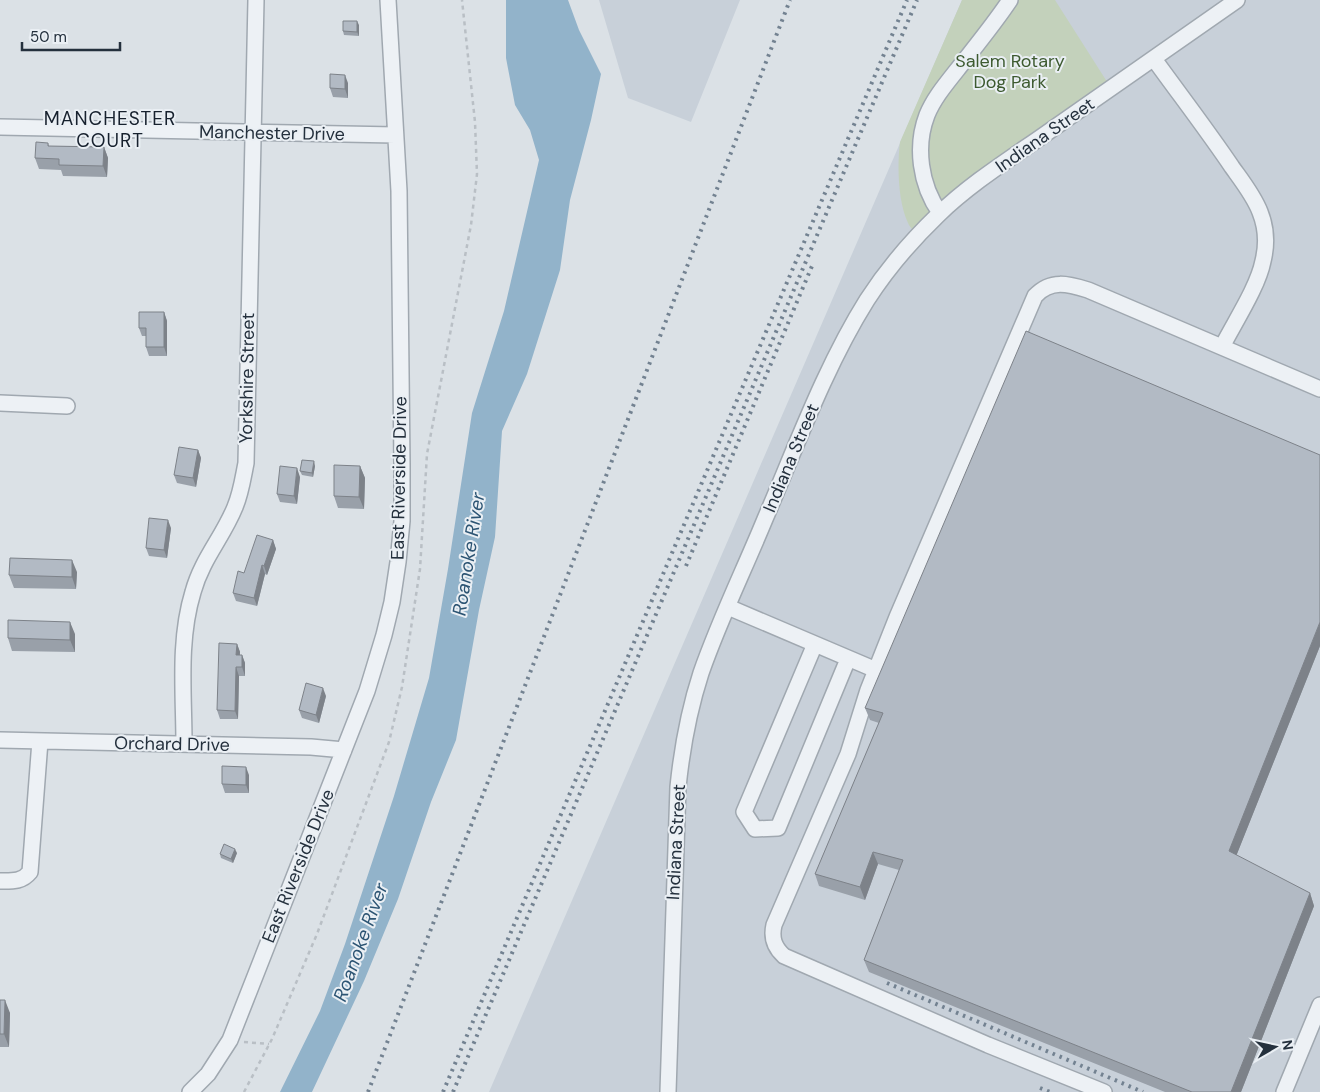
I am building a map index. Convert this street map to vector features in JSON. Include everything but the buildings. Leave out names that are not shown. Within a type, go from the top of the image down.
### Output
[{"type":"street","name":"Yorkshire Street","points":[[184,744],[183,646],[186,621],[200,573],[236,507],[246,463],[256,0]]},
{"type":"street","name":"East Riverside Drive","points":[[190,1092],[208,1074],[230,1040],[368,691],[392,602],[402,520],[402,465],[399,191],[388,0]]},
{"type":"street","points":[[940,213],[927,188],[922,171],[921,146],[927,115],[937,96],[1010,0]]},
{"type":"street","name":"Indiana Street","points":[[668,1092],[678,787],[682,748],[702,672],[796,448],[846,336],[868,299],[912,240],[966,190],[1237,0]]},
{"type":"street","points":[[1154,59],[1255,200],[1264,228],[1265,245],[1258,277],[1222,347]]},
{"type":"street","name":"Manchester Drive","points":[[0,127],[395,135]]},
{"type":"street","points":[[1104,1092],[935,1022],[784,956],[777,950],[773,942],[772,932],[774,925],[848,754],[868,690],[897,617],[1035,296],[1041,290],[1057,284],[1069,284],[1088,290],[1320,389]]},
{"type":"street","points":[[0,403],[67,406]]},
{"type":"street","points":[[728,607],[876,670]]},
{"type":"street","points":[[814,644],[744,812],[755,828],[778,828],[848,658]]},
{"type":"street","name":"Orchard Drive","points":[[0,740],[344,750]]},
{"type":"street","points":[[0,881],[20,880],[30,872],[40,741]]},
{"type":"street","points":[[1284,1092],[1320,1005]]},
{"type":"path","points":[[230,1040],[269,1044]]},
{"type":"shaded area","points":[[599,0],[740,0],[691,122],[628,98]]},
{"type":"shaded area","points":[[962,0],[1320,0],[1320,1092],[489,1092]]},
{"type":"green space","name":"Salem Rotary Dog Park","points":[[962,0],[1055,0],[1111,88],[918,235],[909,225],[902,205],[899,173],[900,142]]},
{"type":"water","name":"Roanoke River","points":[[506,0],[568,0],[579,30],[601,74],[570,200],[560,270],[527,374],[502,431],[495,537],[479,610],[456,740],[431,802],[398,899],[364,981],[312,1092],[280,1092],[320,1011],[345,944],[394,796],[429,678],[472,413],[504,311],[539,160],[530,130],[515,105],[506,58]]},
{"type":"railway","points":[[368,1092],[790,0]]},
{"type":"railway","points":[[443,1092],[907,0]]},
{"type":"railway","points":[[453,1092],[917,0]]},
{"type":"railway","points":[[686,566],[812,266]]},
{"type":"railway","points":[[887,983],[1143,1092]]},
{"type":"railway","points":[[1040,1088],[1050,1092]]},
{"type":"district","name":"MANCHESTER COURT","points":[[110,129]]}]
